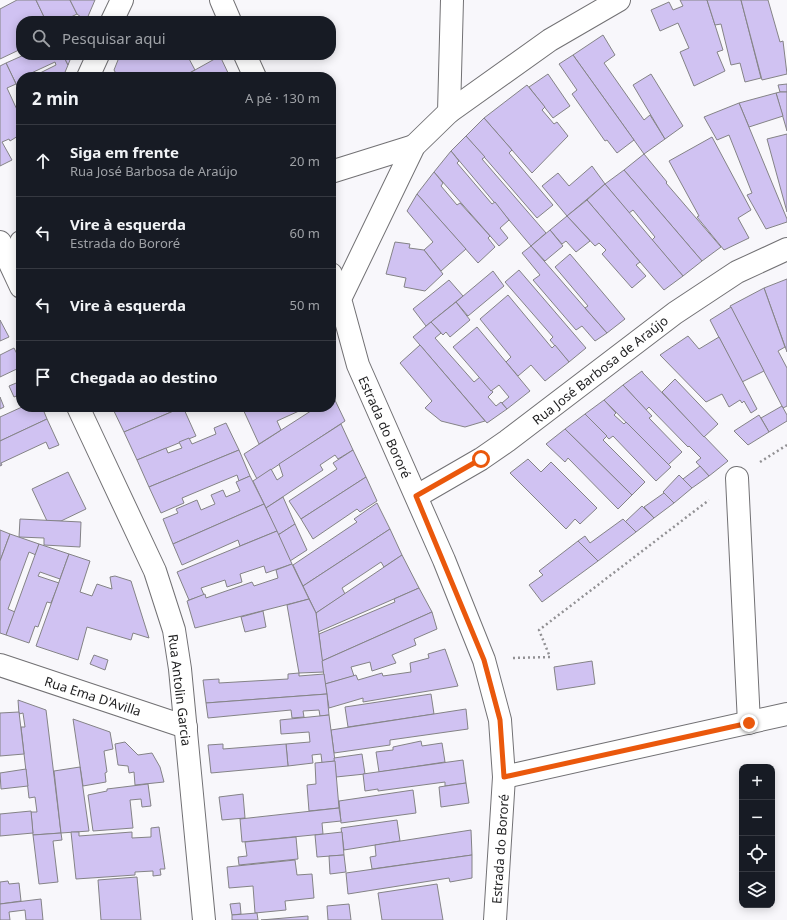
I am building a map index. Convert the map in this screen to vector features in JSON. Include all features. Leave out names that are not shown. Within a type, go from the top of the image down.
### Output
[{"type":"street","points":[[114,16],[122,0]]},
{"type":"street","points":[[221,0],[228,16]]},
{"type":"street","points":[[449,112],[452,0]]},
{"type":"street","points":[[340,299],[414,146],[449,112],[550,40],[619,0]]},
{"type":"street","points":[[90,72],[96,60]]},
{"type":"street","points":[[247,60],[253,72]]},
{"type":"street","points":[[336,170],[414,146]]},
{"type":"street","points":[[0,242],[16,275]]},
{"type":"street","name":"Rua José Barbosa de Araújo","points":[[416,496],[481,459],[507,441],[675,313],[703,294],[737,272],[787,249]]},
{"type":"street","points":[[12,266],[16,255]]},
{"type":"street","name":"Estrada do Bororé","points":[[336,288],[358,365],[416,496],[484,660],[500,720],[504,777],[495,920]]},
{"type":"street","name":"Rua Antolin Garcia","points":[[80,412],[155,571],[174,630],[180,669],[204,920]]},
{"type":"street","points":[[737,478],[749,723]]},
{"type":"street","name":"Rua Ema D'Avilla","points":[[0,665],[186,727]]},
{"type":"street","points":[[504,777],[787,714]]},
{"type":"path","points":[[484,660],[550,657],[539,630],[737,478],[787,445]]},
{"type":"building","points":[[17,0],[36,0],[44,16],[16,16],[16,51],[0,59],[0,9]]},
{"type":"building","points":[[36,0],[70,0],[77,14],[73,16],[44,16]]},
{"type":"building","points":[[70,0],[95,0],[88,16],[80,16]]},
{"type":"building","points":[[680,0],[707,0],[723,50],[717,52],[725,71],[694,86],[680,52],[689,48],[678,23],[660,31],[651,10],[669,2],[673,10],[683,6]]},
{"type":"building","points":[[707,0],[741,0],[761,78],[745,82],[740,63],[731,65],[721,24],[715,25]]},
{"type":"building","points":[[741,0],[768,0],[780,42],[783,41],[787,74],[762,80]]},
{"type":"building","points":[[603,35],[615,55],[604,63],[644,120],[650,115],[665,139],[644,154],[573,55]]},
{"type":"building","points":[[573,55],[634,140],[617,153],[607,140],[605,141],[572,94],[577,90],[559,64]]},
{"type":"building","points":[[16,59],[16,60],[66,60],[68,65],[65,72],[42,72],[56,65],[55,62],[33,72],[16,72],[16,84],[6,63]]},
{"type":"building","points":[[66,60],[70,60],[68,65]]},
{"type":"building","points":[[118,60],[190,60],[195,70],[191,72],[115,72],[114,70]]},
{"type":"building","points":[[213,60],[222,60],[228,72],[191,72]]},
{"type":"building","points":[[6,63],[16,84],[7,88],[16,108],[16,137],[10,141],[9,139],[2,142],[12,160],[0,166],[0,66]]},
{"type":"building","points":[[548,74],[570,106],[553,118],[529,87]]},
{"type":"building","points":[[651,74],[683,126],[665,139],[633,85]]},
{"type":"building","points":[[787,84],[787,92],[780,92],[778,85]]},
{"type":"building","points":[[527,85],[545,107],[542,110],[554,124],[557,122],[568,136],[532,173],[484,118]]},
{"type":"building","points":[[787,92],[787,131],[776,93]]},
{"type":"building","points":[[776,93],[783,116],[749,127],[739,103]]},
{"type":"building","points":[[739,103],[787,219],[787,222],[766,229],[747,195],[752,193],[729,135],[717,140],[704,117]]},
{"type":"building","points":[[484,118],[512,150],[509,153],[553,205],[537,218],[466,136]]},
{"type":"building","points":[[787,134],[787,212],[767,139]]},
{"type":"building","points":[[466,136],[485,157],[482,159],[546,233],[531,246],[451,151]]},
{"type":"building","points":[[712,137],[751,210],[738,218],[749,238],[724,250],[697,217],[699,216],[669,161]]},
{"type":"building","points":[[451,151],[459,161],[457,163],[492,204],[495,202],[509,220],[500,228],[508,238],[499,246],[434,172]]},
{"type":"building","points":[[644,154],[667,182],[666,183],[721,247],[702,261],[624,170]]},
{"type":"building","points":[[592,166],[605,184],[567,216],[542,186],[558,173],[569,186]]},
{"type":"building","points":[[624,170],[702,261],[683,276],[652,240],[655,237],[633,210],[629,213],[605,184]]},
{"type":"building","points":[[434,172],[443,183],[441,186],[457,205],[460,203],[490,236],[488,238],[495,247],[478,263],[417,194]]},
{"type":"building","points":[[605,184],[683,276],[664,290],[587,200]]},
{"type":"building","points":[[417,194],[466,249],[441,271],[424,250],[433,242],[407,211]]},
{"type":"building","points":[[587,200],[640,262],[636,265],[646,276],[632,288],[602,254],[606,250],[599,243],[595,246],[567,216]]},
{"type":"building","points":[[567,216],[590,241],[576,252],[566,241],[562,244],[550,230]]},
{"type":"building","points":[[550,230],[563,246],[545,261],[531,246]]},
{"type":"building","points":[[395,242],[410,244],[409,248],[424,250],[443,274],[425,291],[404,287],[406,278],[386,274]]},
{"type":"building","points":[[531,246],[607,333],[595,341],[582,326],[576,330],[533,280],[540,275],[522,253]]},
{"type":"building","points":[[570,254],[625,319],[607,333],[585,308],[588,306],[555,267]]},
{"type":"building","points":[[519,270],[586,348],[569,362],[550,340],[553,337],[505,282]]},
{"type":"building","points":[[493,271],[504,286],[468,316],[456,302]]},
{"type":"building","points":[[787,279],[787,352],[764,288]]},
{"type":"building","points":[[449,280],[463,296],[426,326],[413,309]]},
{"type":"building","points":[[764,288],[785,347],[778,351],[787,368],[787,406],[783,408],[730,306]]},
{"type":"building","points":[[508,295],[552,348],[555,345],[569,362],[545,381],[531,365],[518,376],[506,362],[511,357],[480,319]]},
{"type":"building","points":[[456,302],[470,320],[450,337],[446,332],[443,335],[431,322]]},
{"type":"building","points":[[731,307],[764,371],[742,382],[710,320]]},
{"type":"building","points":[[0,320],[9,337],[0,341]]},
{"type":"building","points":[[431,322],[441,333],[435,338],[474,382],[480,377],[493,392],[488,397],[496,406],[501,402],[507,409],[487,423],[413,337]]},
{"type":"building","points":[[477,327],[530,391],[507,409],[502,403],[509,397],[499,385],[491,391],[453,347]]},
{"type":"building","points":[[688,336],[699,349],[719,337],[757,409],[751,413],[744,401],[742,403],[740,400],[729,407],[722,394],[706,402],[660,355]]},
{"type":"building","points":[[420,345],[485,421],[465,427],[441,421],[425,408],[432,401],[400,363]]},
{"type":"building","points":[[14,348],[16,352],[16,369],[0,377],[0,355]]},
{"type":"building","points":[[642,371],[728,461],[709,476],[696,462],[701,458],[689,446],[688,447],[649,407],[646,410],[623,385]]},
{"type":"building","points":[[675,379],[718,424],[704,437],[662,392]]},
{"type":"building","points":[[16,383],[16,396],[14,397],[9,386]]},
{"type":"building","points":[[623,385],[652,416],[649,418],[682,452],[668,465],[604,400]]},
{"type":"building","points":[[0,397],[4,407],[0,409]]},
{"type":"building","points":[[604,400],[616,413],[614,415],[624,424],[626,422],[671,467],[656,481],[613,436],[609,439],[585,414]]},
{"type":"building","points":[[336,402],[345,421],[257,479],[244,454],[309,412],[336,412]]},
{"type":"building","points":[[782,406],[787,415],[787,421],[769,432],[761,418]]},
{"type":"building","points":[[16,410],[16,412],[44,412],[47,419],[0,441],[0,417]]},
{"type":"building","points":[[114,412],[171,412],[124,432]]},
{"type":"building","points":[[171,412],[185,412],[196,436],[137,460],[124,432]]},
{"type":"building","points":[[244,412],[297,412],[277,421],[281,430],[259,444]]},
{"type":"building","points":[[585,414],[607,436],[603,440],[645,482],[632,495],[565,429]]},
{"type":"building","points":[[759,415],[769,432],[748,445],[734,431]]},
{"type":"building","points":[[47,419],[59,445],[49,449],[46,442],[1,463],[2,465],[0,466],[0,441]]},
{"type":"building","points":[[226,423],[239,450],[149,487],[137,460],[166,448],[168,453],[182,448],[179,442],[189,438],[192,444],[216,434],[214,428]]},
{"type":"building","points":[[341,424],[353,450],[338,459],[335,455],[320,465],[323,470],[266,508],[253,481],[271,469],[277,480],[283,476],[279,464]]},
{"type":"building","points":[[565,429],[632,495],[618,509],[568,458],[565,462],[546,444]]},
{"type":"building","points":[[239,450],[250,476],[239,481],[237,475],[182,498],[184,503],[161,513],[149,487]]},
{"type":"building","points":[[353,450],[366,477],[301,519],[289,501],[337,469],[333,463]]},
{"type":"building","points":[[528,459],[541,472],[551,462],[597,508],[580,524],[575,519],[566,529],[510,473]]},
{"type":"building","points":[[700,466],[709,476],[692,488],[683,479]]},
{"type":"building","points":[[68,472],[86,509],[61,521],[47,521],[32,489]]},
{"type":"building","points":[[679,475],[692,488],[674,503],[663,492]]},
{"type":"building","points":[[250,476],[264,504],[173,544],[163,519],[178,513],[176,509],[197,500],[201,510],[215,504],[211,495],[223,490],[226,497],[240,491],[236,482]]},
{"type":"building","points":[[366,477],[377,501],[360,512],[357,509],[313,539],[301,519]]},
{"type":"building","points":[[664,493],[674,503],[654,518],[644,507]]},
{"type":"building","points":[[283,497],[295,524],[278,535],[266,508]]},
{"type":"building","points":[[377,503],[390,529],[303,586],[293,565],[357,522],[354,519]]},
{"type":"building","points":[[264,504],[277,531],[240,546],[238,540],[182,565],[173,544]]},
{"type":"building","points":[[642,506],[654,518],[636,532],[625,522]]},
{"type":"building","points":[[20,519],[81,522],[80,547],[44,545],[44,538],[19,537]]},
{"type":"building","points":[[623,519],[636,532],[598,561],[578,541],[585,536],[590,543]]},
{"type":"building","points":[[295,524],[307,550],[290,561],[278,535]]},
{"type":"building","points":[[390,529],[402,555],[384,567],[381,562],[342,588],[345,594],[316,613],[303,586]]},
{"type":"building","points":[[0,530],[10,534],[0,561]]},
{"type":"building","points":[[277,531],[292,564],[266,573],[264,566],[240,574],[242,582],[227,587],[225,580],[201,588],[204,595],[189,600],[177,572]]},
{"type":"building","points":[[10,534],[39,544],[36,555],[29,552],[8,609],[15,612],[6,635],[0,633],[0,561]]},
{"type":"building","points":[[578,541],[598,561],[542,602],[529,585],[543,575],[539,571]]},
{"type":"building","points":[[39,544],[69,554],[60,579],[40,572],[38,576],[59,583],[51,603],[47,602],[38,627],[35,626],[29,643],[6,635]]},
{"type":"building","points":[[69,554],[90,561],[80,592],[92,596],[97,584],[112,589],[110,577],[115,576],[131,581],[149,638],[133,633],[131,640],[87,627],[78,660],[36,646]]},
{"type":"building","points":[[402,555],[419,588],[318,632],[316,613]]},
{"type":"building","points":[[292,564],[309,599],[195,628],[187,601],[205,594],[206,598],[252,582],[254,586],[278,578],[276,570]]},
{"type":"building","points":[[419,588],[432,612],[322,661],[319,634],[395,602],[394,599]]},
{"type":"building","points":[[309,599],[316,613],[324,672],[299,673],[287,605]]},
{"type":"building","points":[[263,611],[266,627],[245,632],[241,617]]},
{"type":"building","points":[[432,612],[437,629],[414,639],[416,645],[392,655],[396,663],[372,671],[370,662],[351,667],[354,676],[325,684],[322,661]]},
{"type":"building","points":[[445,649],[458,686],[363,702],[363,698],[329,708],[325,684],[356,675],[358,680],[382,673],[383,676],[411,672],[410,663],[429,658],[428,654]]},
{"type":"building","points":[[94,655],[108,660],[105,670],[90,664]]},
{"type":"building","points":[[592,661],[595,684],[557,690],[554,667]]},
{"type":"building","points":[[299,673],[299,676],[324,674],[327,694],[206,703],[203,680],[219,679],[219,683],[288,679],[288,674]]},
{"type":"building","points":[[327,694],[329,715],[320,716],[319,710],[303,711],[304,717],[292,718],[291,710],[208,718],[206,703]]},
{"type":"building","points":[[431,694],[434,714],[348,727],[345,707]]},
{"type":"building","points":[[18,700],[46,710],[61,833],[33,835],[31,812],[37,812],[35,797],[29,798],[21,727],[25,727],[23,713],[19,714]]},
{"type":"building","points":[[466,709],[468,729],[390,740],[390,745],[334,753],[331,730]]},
{"type":"building","points":[[19,712],[24,754],[0,756],[0,713]]},
{"type":"building","points":[[329,715],[335,761],[322,763],[321,754],[312,755],[313,763],[288,766],[286,744],[310,742],[309,732],[281,734],[280,720]]},
{"type":"building","points":[[73,719],[110,732],[113,749],[104,751],[107,772],[105,773],[106,782],[83,786]]},
{"type":"building","points":[[421,741],[422,746],[442,743],[445,762],[379,772],[376,752],[393,750],[393,747]]},
{"type":"building","points":[[125,742],[138,755],[152,753],[160,767],[164,782],[135,785],[134,772],[129,773],[128,766],[118,765],[115,744]]},
{"type":"building","points":[[223,744],[223,749],[286,744],[288,766],[211,773],[208,745]]},
{"type":"building","points":[[362,754],[365,774],[336,777],[334,758]]},
{"type":"building","points":[[463,760],[466,783],[445,786],[445,782],[378,791],[378,789],[365,791],[363,774]]},
{"type":"building","points":[[335,761],[339,808],[309,811],[307,785],[316,784],[315,763]]},
{"type":"building","points":[[80,767],[89,831],[61,833],[54,771]]},
{"type":"building","points":[[26,769],[28,786],[1,789],[0,773]]},
{"type":"building","points":[[466,783],[469,803],[441,807],[439,787]]},
{"type":"building","points":[[148,784],[151,806],[142,807],[141,799],[130,800],[133,828],[93,831],[88,795],[107,791],[107,789]]},
{"type":"building","points":[[413,790],[416,813],[341,823],[339,801]]},
{"type":"building","points":[[243,794],[245,818],[222,820],[219,797]]},
{"type":"building","points":[[339,808],[341,821],[322,823],[323,834],[242,842],[240,819]]},
{"type":"building","points":[[31,811],[33,833],[0,836],[0,814]]},
{"type":"building","points":[[397,820],[400,841],[344,850],[341,828]]},
{"type":"building","points":[[159,827],[165,869],[160,869],[161,875],[153,876],[153,871],[135,872],[135,875],[76,879],[71,832],[79,832],[79,836],[132,832],[132,838],[151,837],[151,828]]},
{"type":"building","points":[[471,830],[472,855],[372,869],[370,857],[376,856],[375,845]]},
{"type":"building","points":[[342,832],[344,855],[317,857],[315,835]]},
{"type":"building","points":[[61,833],[62,840],[53,841],[58,882],[39,884],[33,835]]},
{"type":"building","points":[[296,837],[298,859],[239,865],[238,857],[247,856],[245,842]]},
{"type":"building","points":[[344,855],[346,872],[330,874],[329,856]]},
{"type":"building","points":[[472,855],[472,878],[450,882],[449,878],[348,894],[346,873]]},
{"type":"building","points":[[295,860],[297,875],[312,874],[314,898],[285,901],[286,910],[255,913],[253,886],[229,888],[227,867]]},
{"type":"building","points":[[137,877],[141,920],[101,920],[98,880]]},
{"type":"building","points":[[8,881],[9,884],[19,883],[21,901],[0,904],[0,882]]},
{"type":"building","points":[[437,884],[443,920],[382,920],[378,893]]},
{"type":"building","points":[[41,899],[43,920],[26,920],[25,910],[9,912],[10,920],[0,920],[0,904]]},
{"type":"building","points":[[240,903],[241,914],[232,915],[230,904]]},
{"type":"building","points":[[349,904],[351,920],[328,920],[327,906]]},
{"type":"building","points":[[257,913],[258,920],[232,920],[232,915]]},
{"type":"building","points":[[308,916],[308,920],[261,920]]},
{"type":"route","points":[[481,459],[416,496],[444,560],[484,660],[500,720],[504,777],[749,723]]}]
